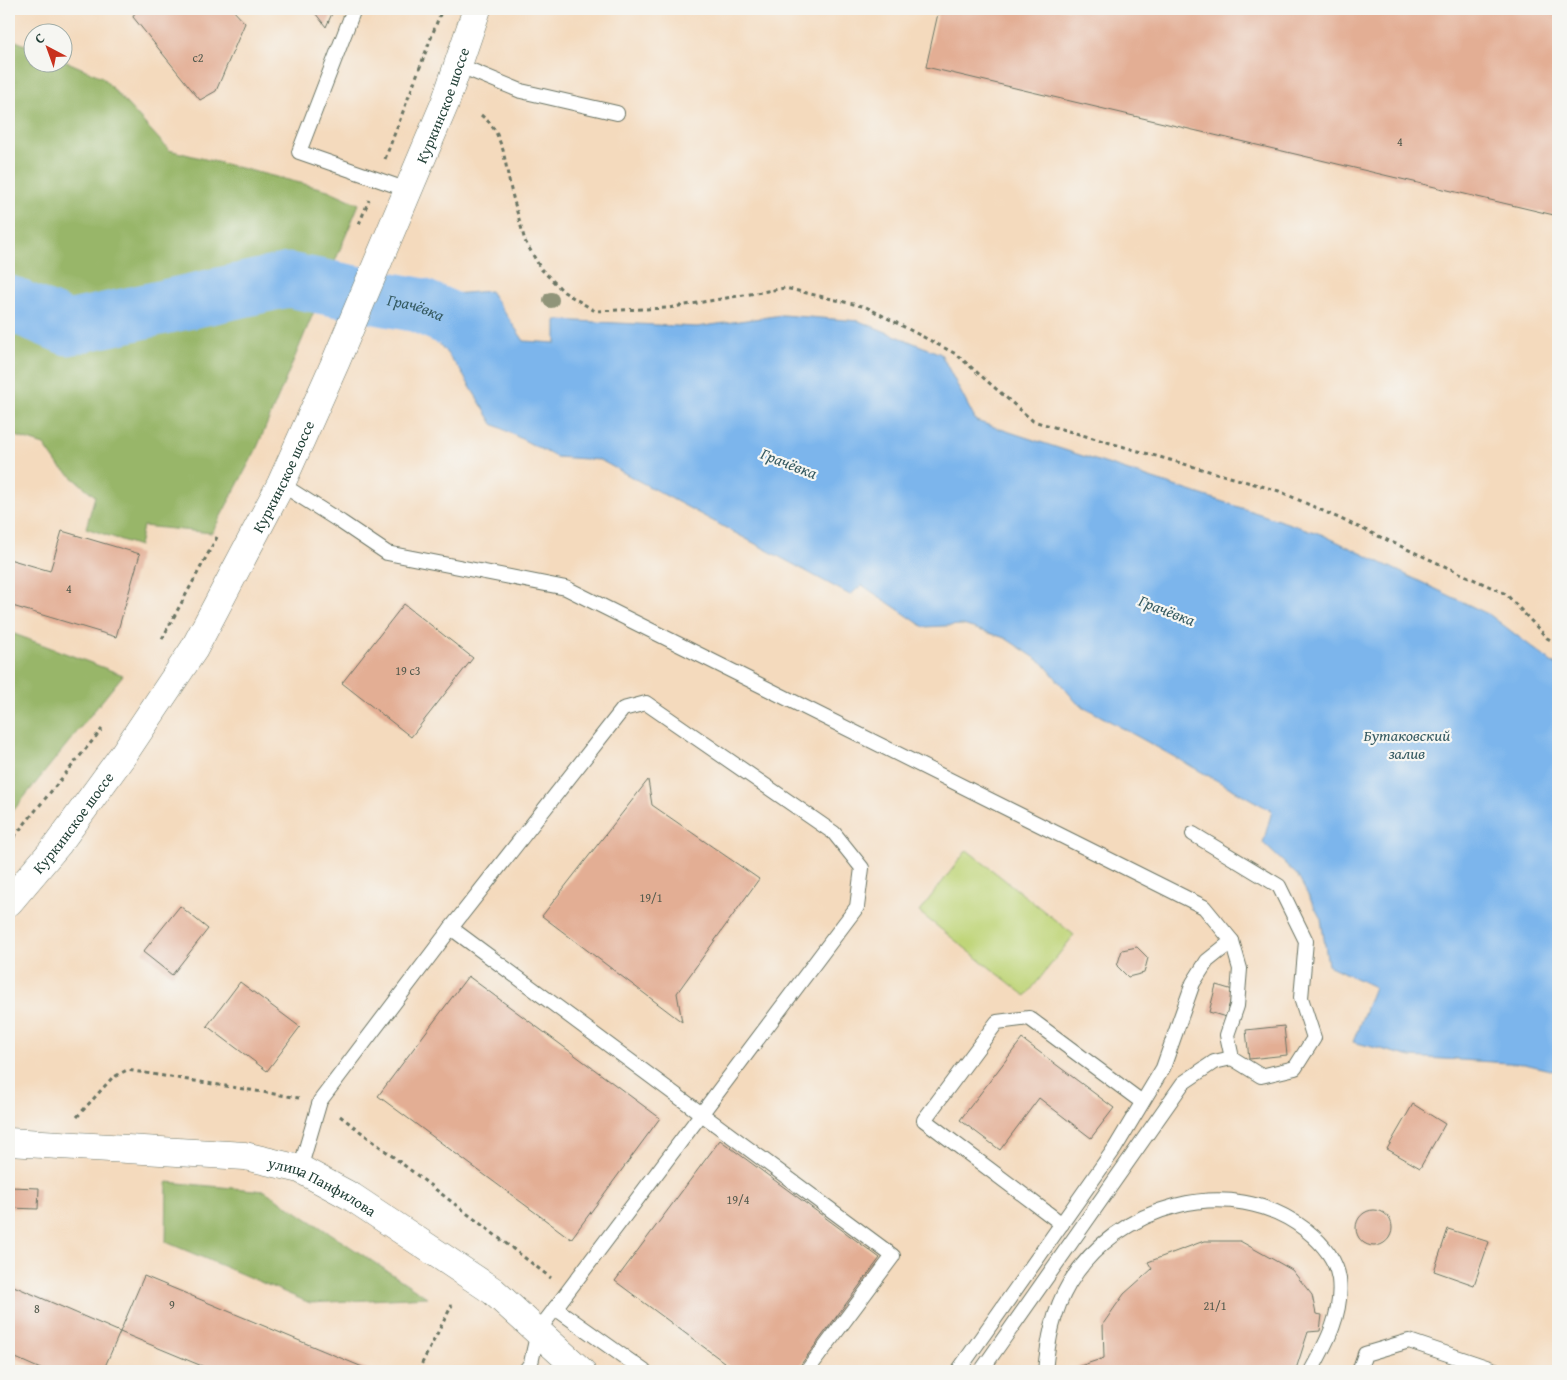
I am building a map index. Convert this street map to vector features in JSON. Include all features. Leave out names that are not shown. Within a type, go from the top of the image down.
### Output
[{"type":"street","name":"Куркинское шоссе","points":[[9,902],[58,844],[118,762],[194,649],[280,484],[336,361],[445,103],[477,9]]},
{"type":"street","name":"улица Панфилова","points":[[9,1142],[245,1156],[300,1169],[352,1197],[493,1291],[581,1371]]},
{"type":"lane","points":[[354,9],[299,152],[408,190]]},
{"type":"lane","points":[[458,65],[521,91],[617,112]]},
{"type":"lane","points":[[280,484],[387,553],[566,588],[1204,907],[1232,941],[1240,969],[1237,1006],[1227,1035],[1232,1058]]},
{"type":"lane","points":[[300,1169],[320,1101],[623,709],[646,703],[834,833],[862,868],[857,907],[538,1331],[531,1362],[526,1371]]},
{"type":"lane","points":[[981,1371],[1183,1083],[1214,1062],[1232,1058],[1261,1076],[1295,1068],[1314,1038],[1301,998],[1306,941],[1280,886],[1192,834]]},
{"type":"lane","points":[[452,928],[893,1256],[807,1371]]},
{"type":"lane","points":[[958,1371],[1115,1148],[1163,1068],[1193,983],[1207,961],[1232,941]]},
{"type":"lane","points":[[1062,1224],[924,1120],[997,1022],[1029,1018],[1142,1102]]},
{"type":"lane","points":[[1045,1371],[1048,1340],[1056,1311],[1069,1284],[1086,1260],[1108,1239],[1132,1222],[1159,1210],[1188,1202],[1217,1200],[1247,1203],[1275,1211],[1298,1224],[1316,1238],[1333,1259],[1339,1278],[1339,1307],[1328,1339],[1311,1371]]},
{"type":"lane","points":[[555,1308],[644,1371]]},
{"type":"lane","points":[[1359,1371],[1365,1354],[1409,1341],[1498,1371]]},
{"type":"path","points":[[363,214],[442,9]]},
{"type":"path","points":[[481,115],[496,132],[503,150],[511,190],[525,241],[541,269],[564,292],[595,311],[668,308],[785,288],[866,307],[956,354],[1033,422],[1279,491],[1506,594],[1546,638],[1558,644]]},
{"type":"path","points":[[161,642],[221,529]]},
{"type":"path","points":[[9,843],[107,723]]},
{"type":"path","points":[[418,1371],[452,1305]]},
{"type":"green space","points":[[9,38],[22,44],[22,72],[72,72],[72,64],[102,77],[169,150],[328,190],[359,204],[256,450],[212,533],[143,526],[139,546],[86,528],[95,496],[58,465],[44,445],[9,434]]},
{"type":"green space","points":[[9,632],[123,675],[9,816]]},
{"type":"green space","points":[[967,850],[1074,935],[1026,996],[919,912]]},
{"type":"green space","points":[[167,1182],[265,1191],[427,1297],[310,1303],[166,1242]]},
{"type":"water","name":"Бутаковский залив","points":[[490,291],[524,341],[556,343],[556,320],[697,327],[782,315],[859,321],[941,354],[976,421],[1321,534],[1490,615],[1558,667],[1558,1072],[1525,1064],[1411,1057],[1353,1042],[1374,987],[1328,965],[1321,919],[1297,875],[1263,843],[1272,811],[1077,703],[1043,663],[1005,638],[963,625],[924,627],[862,585],[850,595],[600,460],[556,457],[493,424],[460,370],[419,318],[418,305],[427,296]]},
{"type":"building","points":[[136,9],[232,9],[245,23],[216,91],[200,100],[133,17]]},
{"type":"building","points":[[312,9],[334,9],[326,27]]},
{"type":"building","points":[[939,9],[1558,9],[1558,216],[926,67]]},
{"type":"building","points":[[62,531],[140,554],[116,637],[9,605],[9,559],[50,571]]},
{"type":"building","points":[[404,604],[473,658],[411,737],[342,683]]},
{"type":"building","points":[[648,780],[652,805],[759,879],[677,993],[682,1022],[542,916]]},
{"type":"building","points":[[180,906],[208,929],[172,975],[143,952]]},
{"type":"building","points":[[1137,947],[1148,958],[1144,973],[1128,977],[1117,966],[1122,950]]},
{"type":"building","points":[[468,976],[660,1118],[571,1239],[378,1096]]},
{"type":"building","points":[[240,982],[300,1027],[267,1071],[207,1026]]},
{"type":"building","points":[[1216,985],[1233,990],[1226,1017],[1209,1012]]},
{"type":"building","points":[[1284,1026],[1287,1055],[1249,1059],[1246,1030]]},
{"type":"building","points":[[1022,1039],[1114,1108],[1091,1138],[1039,1098],[1000,1150],[960,1120]]},
{"type":"building","points":[[1413,1104],[1445,1124],[1420,1168],[1387,1149]]},
{"type":"building","points":[[720,1140],[880,1258],[796,1371],[736,1371],[615,1281]]},
{"type":"building","points":[[9,1187],[39,1188],[38,1209],[9,1208]]},
{"type":"building","points":[[1374,1210],[1381,1211],[1387,1215],[1391,1221],[1391,1235],[1387,1241],[1381,1245],[1374,1246],[1367,1245],[1361,1241],[1357,1235],[1356,1228],[1357,1221],[1361,1215],[1367,1211]]},
{"type":"building","points":[[1448,1229],[1489,1242],[1474,1285],[1434,1271]]},
{"type":"building","points":[[1204,1241],[1240,1241],[1292,1270],[1312,1295],[1316,1314],[1322,1315],[1320,1331],[1308,1332],[1297,1366],[1293,1371],[1065,1371],[1104,1358],[1103,1324],[1124,1294],[1152,1269],[1148,1262]]},
{"type":"building","points":[[144,1276],[372,1371],[214,1371],[120,1332]]},
{"type":"building","points":[[9,1284],[120,1332],[103,1371],[45,1371],[9,1355]]},
{"type":"waterway","name":"Грачёвка","points":[[9,303],[68,328],[288,280],[418,305],[487,335]]}]
